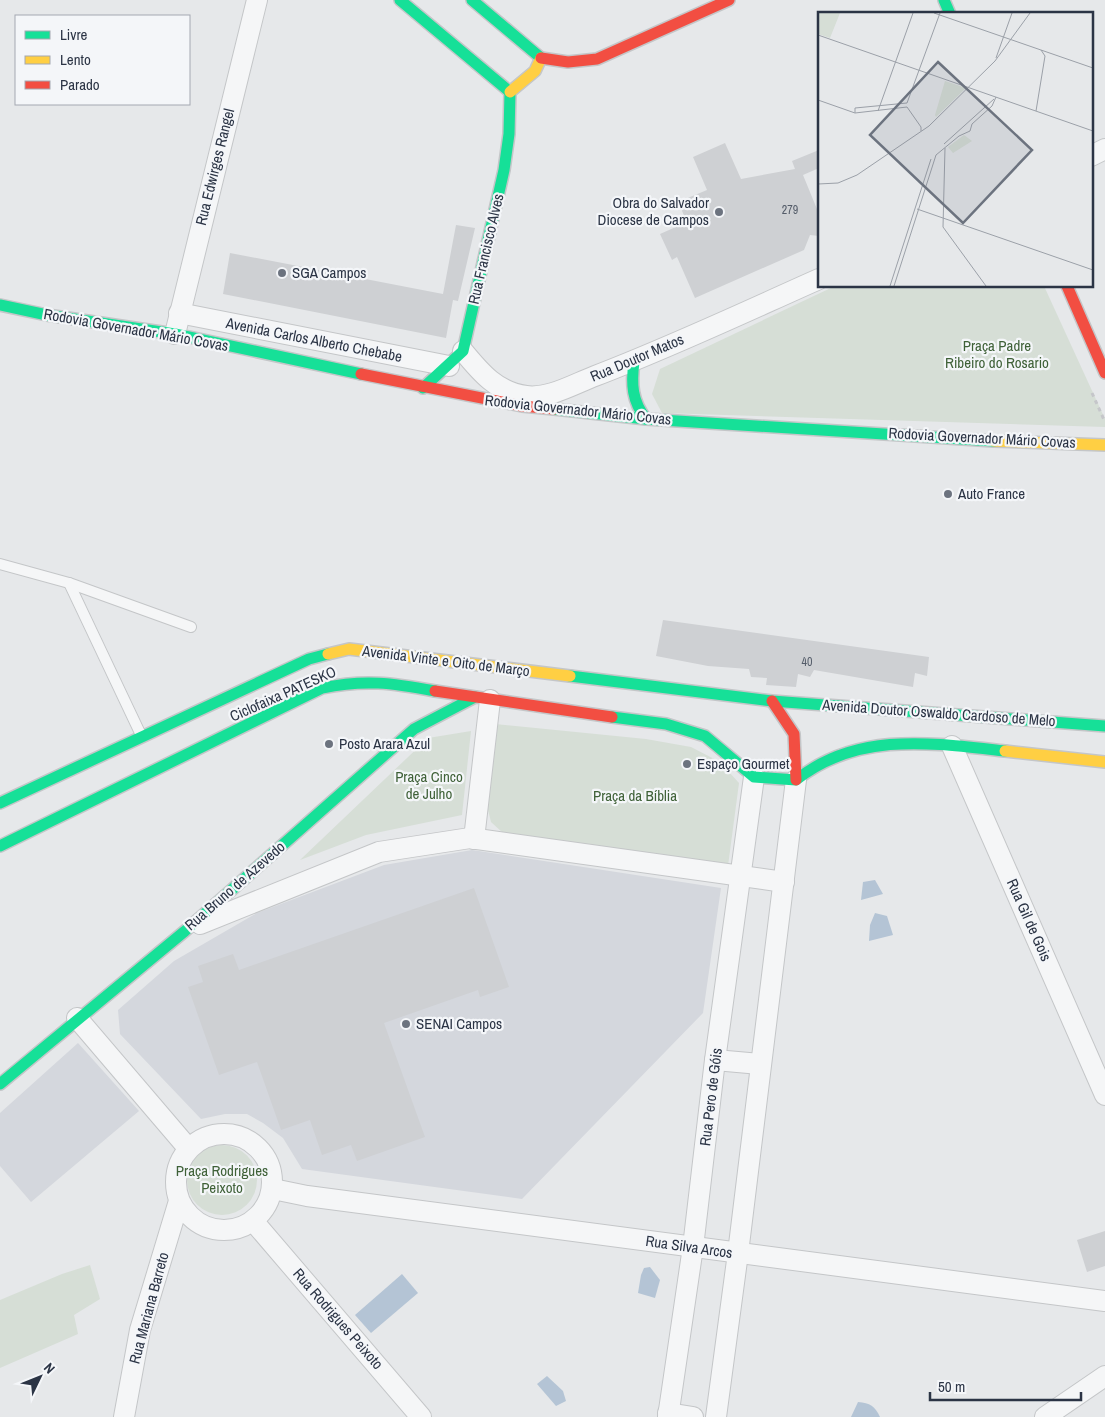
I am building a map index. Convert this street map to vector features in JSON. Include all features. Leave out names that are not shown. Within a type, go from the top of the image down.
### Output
[{"type":"main road","points":[[400,0],[510,92],[535,71],[541,58]]},
{"type":"main road","points":[[472,0],[541,58],[568,62],[597,59],[729,0]]},
{"type":"main road","points":[[944,0],[949,12]]},
{"type":"main road","name":"Rua Francisco Alves","points":[[463,351],[504,170],[509,134],[510,92]]},
{"type":"main road","points":[[1069,288],[1105,373]]},
{"type":"main road","name":"Rodovia Governador Mário Covas","points":[[0,304],[46,315],[175,334],[423,388],[522,406],[646,419],[1036,444],[1105,445]]},
{"type":"main road","points":[[423,388],[463,351]]},
{"type":"main road","points":[[634,362],[631,391],[637,410],[646,419]]},
{"type":"main road","name":"Avenida Vinte e Oito de Março","points":[[0,803],[278,673],[309,660],[348,649],[772,701]]},
{"type":"main road","points":[[238,729],[229,714],[234,702],[278,673]]},
{"type":"main road","name":"Avenida Vinte e Oito de Março","points":[[0,846],[322,688],[337,683],[383,682],[483,698]]},
{"type":"main road","points":[[483,698],[666,724],[706,736],[754,777],[796,780],[815,764],[865,746],[902,744],[952,746],[1105,762]]},
{"type":"main road","name":"Rua Bruno de Azevedo","points":[[0,1084],[77,1018],[185,931],[414,729],[483,698]]},
{"type":"main road","points":[[772,701],[794,734],[796,780]]},
{"type":"main road","name":"Avenida Doutor Oswaldo Cardoso de Melo","points":[[772,701],[1105,726]]},
{"type":"street","name":"Rua Edwirges Rangel","points":[[175,334],[257,0]]},
{"type":"street","points":[[1092,156],[1105,150]]},
{"type":"street","name":"Rua Doutor Matos","points":[[463,351],[483,375],[503,390],[528,396],[550,394],[634,362],[818,279]]},
{"type":"street","name":"Avenida Carlos Alberto Chebabe","points":[[179,314],[448,366]]},
{"type":"street","points":[[474,839],[483,698]]},
{"type":"street","name":"Rua Gil de Gois","points":[[952,746],[1105,1094]]},
{"type":"street","name":"Rua Pero de Góis","points":[[668,1415],[693,1247],[715,1060],[754,777]]},
{"type":"street","points":[[716,1417],[796,780]]},
{"type":"street","points":[[185,931],[379,852],[474,839],[784,882]]},
{"type":"street","points":[[77,1018],[188,1148]]},
{"type":"street","points":[[715,1060],[760,1064]]},
{"type":"street","points":[[225,1133],[246,1138],[262,1150],[272,1169],[273,1189],[266,1208],[254,1222],[233,1231],[211,1229],[192,1219],[179,1201],[175,1183],[178,1164],[188,1148],[205,1136],[225,1133]]},
{"type":"street","name":"Rua Silva Arcos","points":[[273,1189],[316,1197],[1105,1301]]},
{"type":"street","name":"Rua Mariana Barreto","points":[[124,1417],[140,1330],[179,1201]]},
{"type":"street","name":"Rua Rodrigues Peixoto","points":[[254,1222],[422,1417]]},
{"type":"street","points":[[1045,1417],[1105,1376]]},
{"type":"street","points":[[668,1415],[693,1417]]},
{"type":"lane","points":[[0,564],[69,583],[191,628]]},
{"type":"lane","points":[[69,583],[141,736]]},
{"type":"shaded area","name":"SENAI Campos","points":[[472,850],[721,888],[703,1013],[522,1199],[302,1169],[283,1138],[247,1114],[225,1114],[201,1119],[120,1034],[118,1010],[174,961],[257,913],[384,865]]},
{"type":"shaded area","points":[[78,1043],[139,1111],[31,1202],[0,1166],[0,1113]]},
{"type":"green space","name":"Praça Padre Ribeiro do Rosario","points":[[831,288],[1045,288],[1105,419],[1105,427],[662,413],[652,394],[660,369]]},
{"type":"green space","name":"Praça da Bíblia","points":[[495,724],[646,739],[691,747],[720,762],[739,783],[728,866],[503,833],[491,822],[487,806]]},
{"type":"green space","name":"Praça Cinco de Julho","points":[[471,731],[462,815],[366,835],[300,860],[428,738]]},
{"type":"green space","name":"Praça Rodrigues Peixoto","points":[[222,1145],[235,1148],[247,1155],[254,1167],[257,1180],[254,1193],[247,1205],[235,1212],[222,1215],[209,1212],[197,1205],[190,1193],[187,1180],[190,1167],[197,1155],[209,1148]]},
{"type":"green space","points":[[90,1265],[100,1299],[74,1315],[78,1334],[0,1368],[0,1300],[62,1274]]},
{"type":"water","points":[[875,880],[883,894],[861,900],[863,882]]},
{"type":"water","points":[[875,913],[887,916],[893,935],[869,941],[870,925]]},
{"type":"water","points":[[650,1267],[660,1280],[655,1298],[638,1293],[644,1268]]},
{"type":"water","points":[[402,1274],[418,1293],[371,1333],[355,1315]]},
{"type":"water","points":[[547,1376],[563,1391],[566,1401],[556,1406],[537,1384]]},
{"type":"water","points":[[858,1402],[872,1406],[880,1417],[851,1417]]},
{"type":"building","name":"Obra do Salvador Diocese de Campos","points":[[725,143],[741,179],[795,169],[792,161],[818,150],[818,168],[803,175],[818,212],[818,236],[810,235],[804,250],[695,298],[677,257],[672,260],[660,234],[687,222],[678,202],[707,190],[693,157]]},
{"type":"building","name":"SGA Campos","points":[[456,225],[475,228],[458,301],[453,300],[446,338],[223,294],[230,253],[443,294]]},
{"type":"building","points":[[663,620],[929,657],[927,676],[915,673],[913,687],[814,670],[810,677],[798,674],[796,687],[766,685],[767,678],[751,677],[749,669],[708,666],[656,656]]},
{"type":"building","points":[[474,888],[509,987],[480,997],[478,990],[384,1023],[425,1137],[357,1161],[351,1145],[322,1155],[310,1120],[281,1130],[257,1062],[219,1075],[188,987],[203,982],[198,966],[233,954],[239,970]]},
{"type":"building","points":[[1105,1231],[1105,1266],[1087,1272],[1077,1240]]},
{"type":"traffic: fast","points":[[400,0],[510,92]]},
{"type":"traffic: fast","points":[[472,0],[541,58]]},
{"type":"traffic: fast","points":[[944,0],[949,12]]},
{"type":"traffic: fast","points":[[423,388],[463,351],[504,170],[509,134],[510,92]]},
{"type":"traffic: fast","points":[[0,305],[47,315],[175,334],[361,374]]},
{"type":"traffic: fast","points":[[634,362],[635,399],[646,419]]},
{"type":"traffic: fast","points":[[554,409],[646,419],[994,441]]},
{"type":"traffic: fast","points":[[0,803],[309,659],[328,654]]},
{"type":"traffic: fast","points":[[570,676],[772,701],[1105,726]]},
{"type":"traffic: fast","points":[[0,846],[322,688],[337,685],[378,683],[435,691]]},
{"type":"traffic: fast","points":[[0,1084],[185,931],[414,729],[475,697]]},
{"type":"traffic: fast","points":[[612,717],[666,724],[705,736],[754,777],[796,780],[820,764],[845,754],[870,747],[896,744],[950,745],[1005,751]]},
{"type":"traffic: slow","points":[[510,92],[535,71],[541,58]]},
{"type":"traffic: slow","points":[[994,441],[1105,445]]},
{"type":"traffic: slow","points":[[328,654],[349,649],[570,676]]},
{"type":"traffic: slow","points":[[1005,751],[1105,762]]},
{"type":"traffic: jam","points":[[541,58],[568,62],[597,59],[729,0]]},
{"type":"traffic: jam","points":[[1068,288],[1105,373]]},
{"type":"traffic: jam","points":[[361,374],[522,406],[554,409]]},
{"type":"traffic: jam","points":[[435,691],[612,717]]},
{"type":"traffic: jam","points":[[772,701],[794,734],[796,780]]},
{"type":"place","name":"Obra do Salvador Diocese de Campos","points":[[719,212]]},
{"type":"place","name":"SGA Campos","points":[[282,273]]},
{"type":"place","name":"Auto France","points":[[948,494]]},
{"type":"place","name":"Posto Arara Azul","points":[[329,744]]},
{"type":"place","name":"Espaço Gourmet","points":[[687,764]]},
{"type":"place","name":"SENAI Campos","points":[[406,1024]]}]
